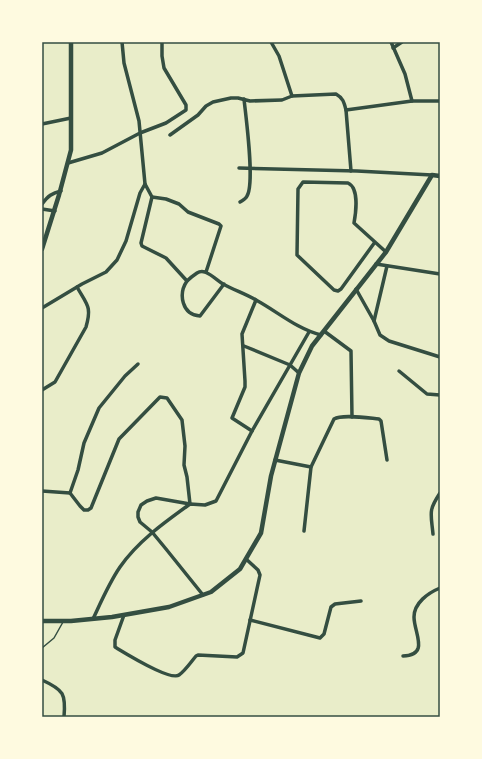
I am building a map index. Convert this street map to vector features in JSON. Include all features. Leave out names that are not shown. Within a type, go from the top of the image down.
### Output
[{"type":"street","points":[[42,249],[61,191],[71,150],[71,42]]},
{"type":"street","points":[[122,42],[124,64],[139,121],[145,184],[152,197],[141,244],[142,246],[166,258],[187,282]]},
{"type":"street","points":[[68,163],[102,153],[140,133],[166,123],[186,110],[186,105],[164,68],[162,42]]},
{"type":"street","points":[[271,42],[278,56],[292,96]]},
{"type":"street","points":[[391,42],[405,74],[412,102]]},
{"type":"street","points":[[393,48],[402,42]]},
{"type":"street","points":[[170,135],[198,116],[209,103],[231,98],[250,101],[282,100],[292,96],[336,94],[344,101],[346,110],[351,171]]},
{"type":"street","points":[[240,202],[247,198],[249,192],[250,169],[244,99]]},
{"type":"street","points":[[346,110],[412,102],[440,101]]},
{"type":"street","points":[[42,124],[71,118]]},
{"type":"street","points":[[239,168],[351,171],[440,176]]},
{"type":"street","points":[[42,621],[93,619],[170,607],[211,592],[240,569],[261,533],[275,460],[299,373],[312,346],[386,252],[432,175]]},
{"type":"street","points":[[375,242],[341,289],[338,291],[334,290],[297,255],[298,189],[300,184],[303,182],[348,183],[352,185],[354,188],[356,208],[354,223],[375,242],[386,252]]},
{"type":"street","points":[[42,308],[106,272],[117,260],[126,241],[140,193],[145,184]]},
{"type":"street","points":[[42,204],[47,196],[61,191]]},
{"type":"street","points":[[152,197],[166,199],[179,204],[188,212],[221,226],[206,272]]},
{"type":"street","points":[[42,209],[54,211]]},
{"type":"street","points":[[376,264],[440,274]]},
{"type":"street","points":[[374,321],[387,266]]},
{"type":"street","points":[[224,284],[200,316],[191,315],[186,310],[182,294],[187,282],[199,272],[206,272],[224,284],[256,300],[309,332],[320,335]]},
{"type":"street","points":[[42,390],[55,382],[86,327],[89,317],[89,308],[77,287]]},
{"type":"street","points":[[356,289],[380,335],[389,341],[440,357]]},
{"type":"street","points":[[252,431],[232,418],[245,388],[244,346],[242,334],[256,300]]},
{"type":"street","points":[[324,331],[351,351],[352,418]]},
{"type":"street","points":[[203,595],[152,532],[140,522],[138,512],[141,505],[156,498],[205,506],[216,501],[252,431],[309,332]]},
{"type":"street","points":[[244,346],[290,365],[299,373]]},
{"type":"street","points":[[70,493],[78,470],[84,443],[99,408],[125,376],[138,364]]},
{"type":"street","points":[[399,371],[427,394],[440,395]]},
{"type":"street","points":[[42,491],[70,493],[84,510],[91,508],[119,439],[160,397],[163,397],[167,398],[182,420],[185,446],[184,465],[190,504]]},
{"type":"street","points":[[304,531],[311,467],[334,419],[379,419],[381,421],[387,460]]},
{"type":"street","points":[[275,460],[311,467]]},
{"type":"street","points":[[433,534],[431,511],[432,506],[440,493]]},
{"type":"street","points":[[93,619],[120,567],[152,532],[190,504]]},
{"type":"street","points":[[124,615],[114,640],[115,647],[154,669],[173,676],[179,675],[198,655],[241,655],[243,653],[260,575],[258,570],[246,559]]},
{"type":"street","points":[[403,656],[410,656],[417,652],[419,647],[414,616],[417,606],[430,592],[440,588]]},
{"type":"street","points":[[250,620],[320,638],[324,634],[331,607],[335,604],[361,601]]},
{"type":"street","points":[[42,680],[56,686],[62,693],[66,702],[64,717]]},
{"type":"lane","points":[[42,648],[54,638],[64,621]]}]
